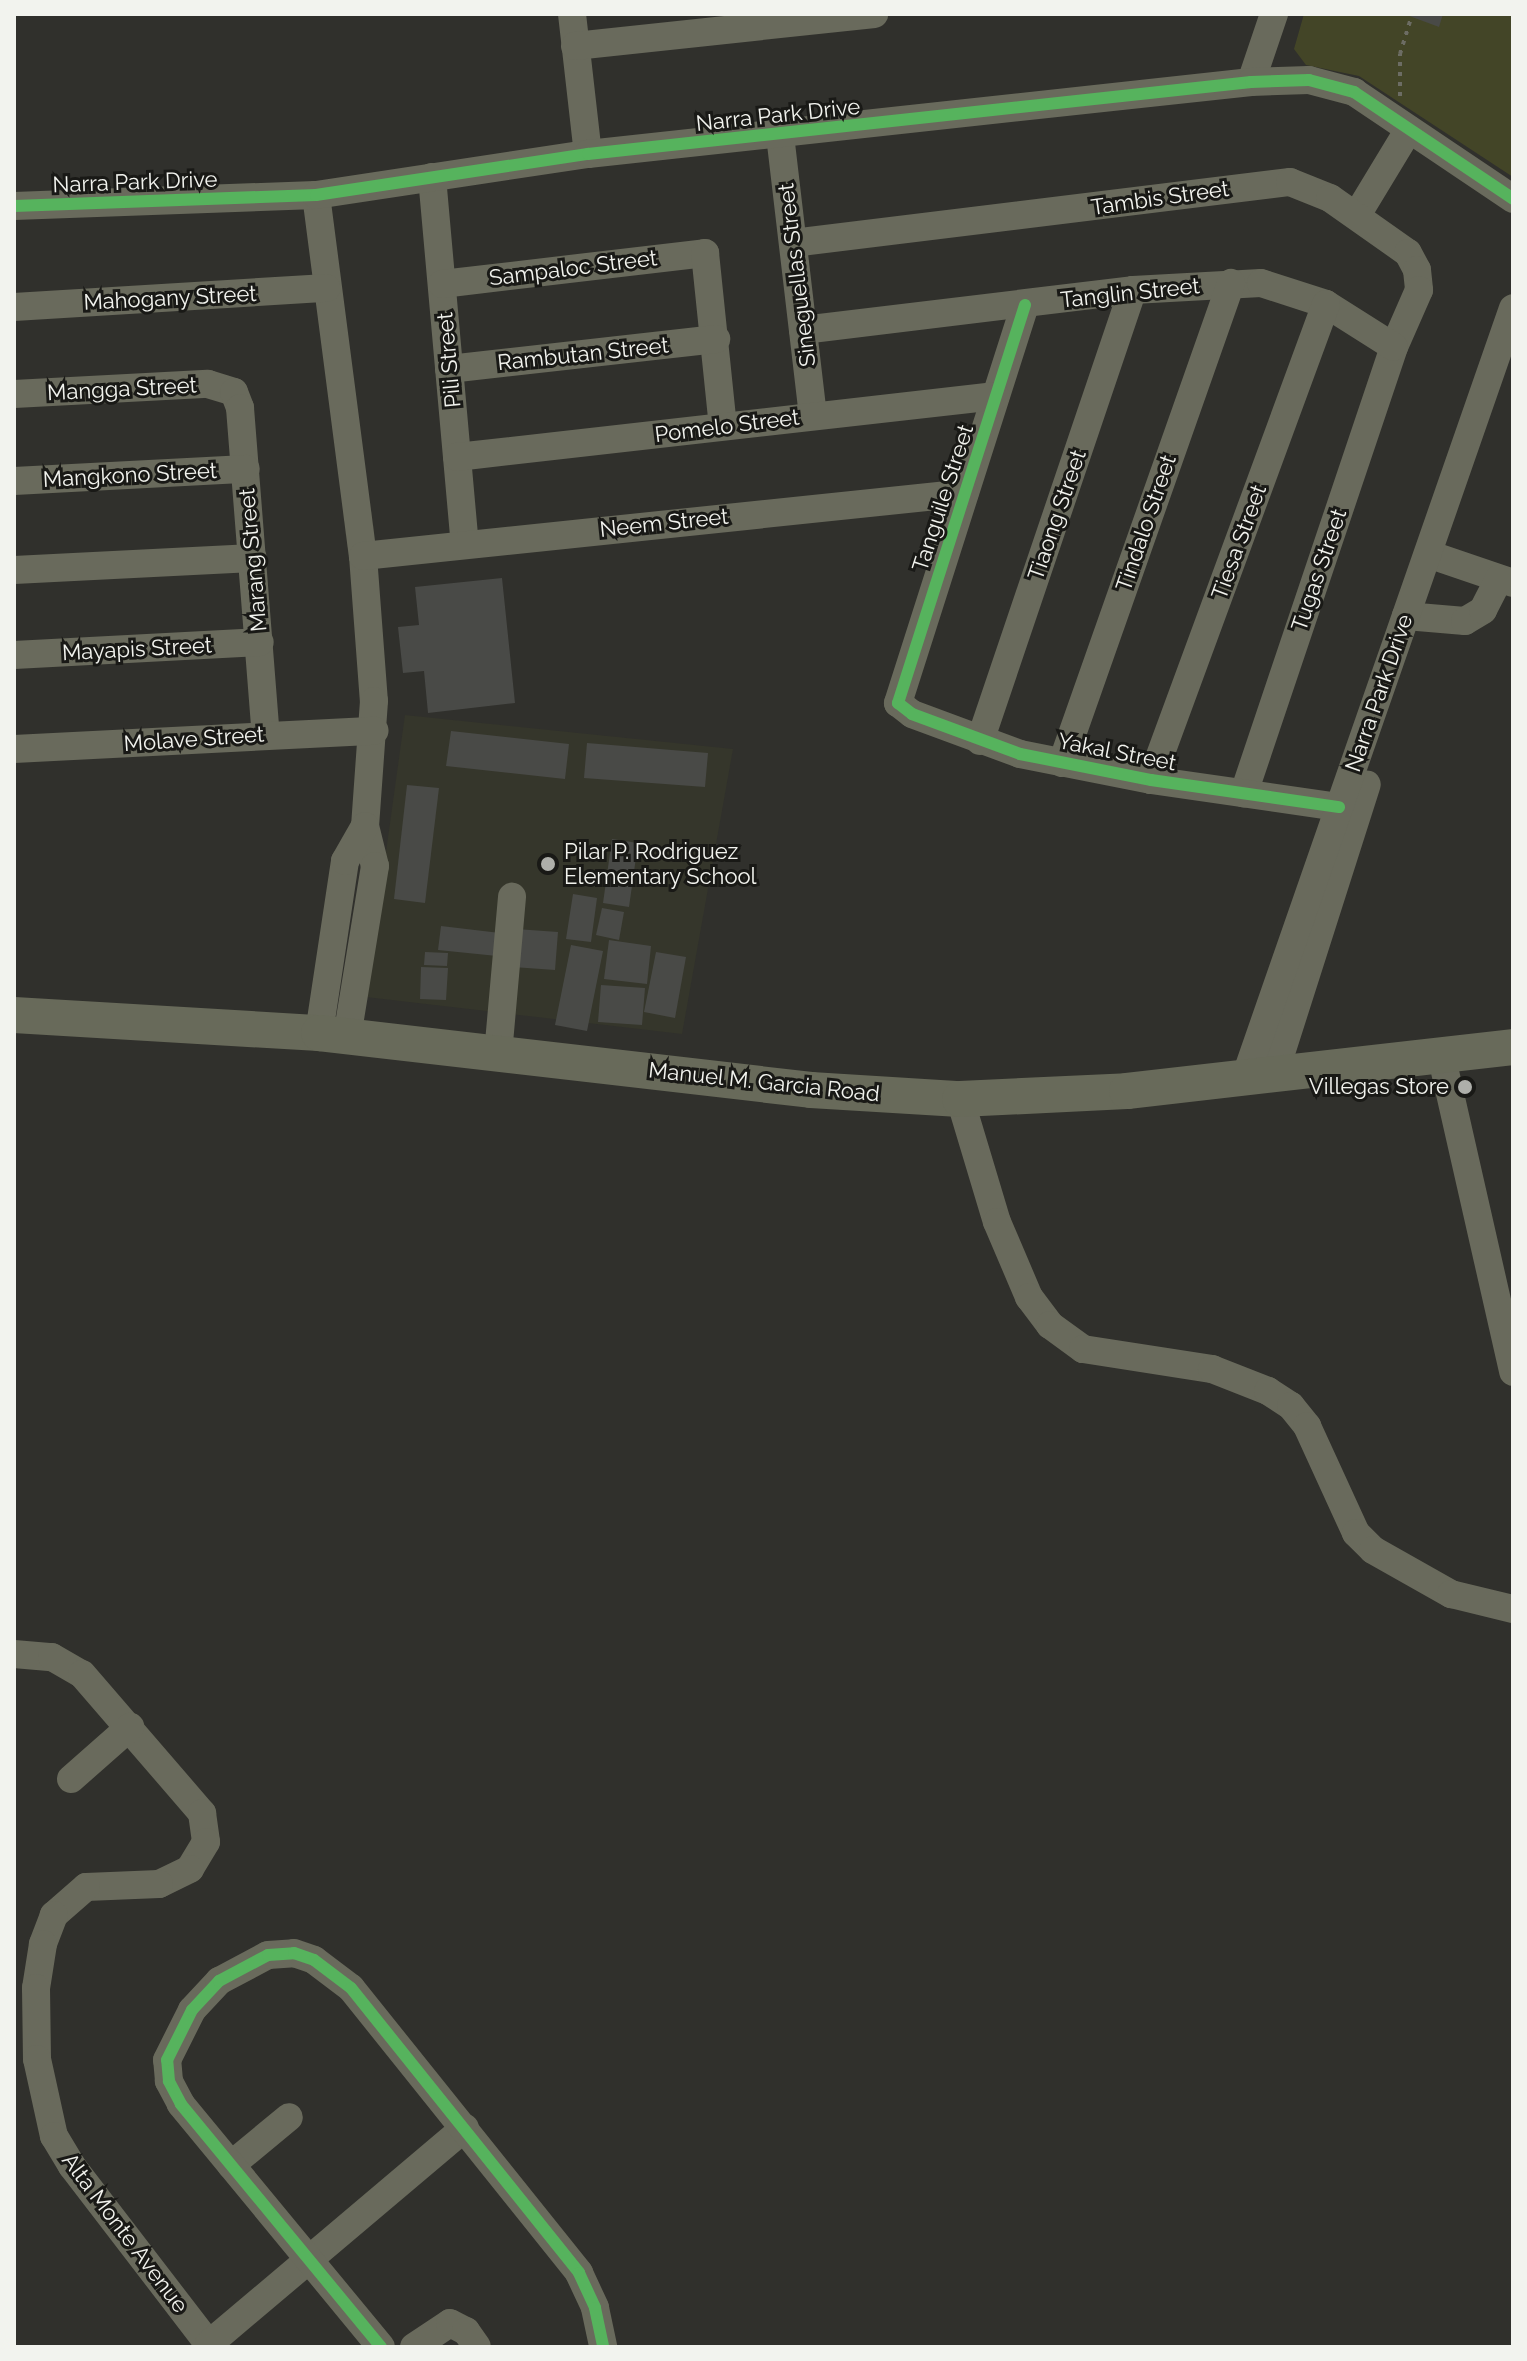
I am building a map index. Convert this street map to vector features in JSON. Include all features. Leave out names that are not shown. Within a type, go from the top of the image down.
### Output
[{"type":"main road","name":"Manuel M. Garcia Road","points":[[14,1015],[333,1035],[811,1090],[960,1099],[1127,1091],[1513,1047]]},
{"type":"street","points":[[572,14],[588,154]]},
{"type":"street","points":[[575,46],[874,14]]},
{"type":"street","points":[[1251,82],[1274,14]]},
{"type":"street","name":"Narra Park Drive","points":[[14,206],[316,195],[588,154],[1251,82],[1309,80],[1337,85],[1513,199]]},
{"type":"street","points":[[1357,215],[1400,123]]},
{"type":"street","name":"Sineguellas Street","points":[[780,135],[813,416]]},
{"type":"street","name":"Pili Street","points":[[432,177],[465,544]]},
{"type":"street","name":"Tambis Street","points":[[793,243],[1268,183],[1308,188],[1392,239],[1417,270],[1419,290],[1394,347]]},
{"type":"street","points":[[316,195],[363,556],[375,731],[365,826],[345,861],[333,1035]]},
{"type":"street","name":"Sampaloc Street","points":[[442,284],[705,253],[716,339]]},
{"type":"street","name":"Tanglin Street","points":[[803,330],[1133,290],[1231,283],[1292,289],[1326,304],[1394,347]]},
{"type":"street","name":"Tindalo Street","points":[[1062,763],[1231,283]]},
{"type":"street","name":"Mahogany Street","points":[[14,307],[326,288]]},
{"type":"street","name":"Tiaong Street","points":[[980,741],[1133,290]]},
{"type":"street","name":"Tiesa Street","points":[[1151,780],[1326,304]]},
{"type":"street","name":"Tanguile Street","points":[[898,703],[1025,305]]},
{"type":"street","name":"Narra Park Drive","points":[[1260,1077],[1414,618],[1513,308]]},
{"type":"street","points":[[716,339],[723,426]]},
{"type":"street","name":"Rambutan Street","points":[[449,369],[716,339]]},
{"type":"street","name":"Tugas Street","points":[[1244,794],[1394,347]]},
{"type":"street","name":"Narra Park Drive","points":[[1434,556],[1513,351]]},
{"type":"street","name":"Mangga Street","points":[[14,394],[208,384],[230,388]]},
{"type":"street","name":"Marang Street","points":[[230,388],[240,408],[266,735]]},
{"type":"street","name":"Pomelo Street","points":[[457,457],[996,396]]},
{"type":"street","name":"Mangkono Street","points":[[14,481],[246,469]]},
{"type":"street","name":"Neem Street","points":[[363,556],[965,493]]},
{"type":"street","points":[[1414,618],[1465,621],[1483,610],[1506,581],[1434,556]]},
{"type":"street","points":[[14,570],[253,558]]},
{"type":"street","name":"Narra Park Drive","points":[[1260,1077],[1339,807],[1414,618]]},
{"type":"street","name":"Mayapis Street","points":[[14,655],[260,642]]},
{"type":"street","name":"Yakal Street","points":[[898,703],[912,714],[980,741],[1062,763],[1151,780],[1339,807]]},
{"type":"street","name":"Molave Street","points":[[14,749],[375,731]]},
{"type":"street","points":[[498,1054],[512,897]]},
{"type":"street","points":[[1441,1054],[1513,1372]]},
{"type":"street","points":[[960,1099],[997,1222],[1029,1297],[1050,1325],[1083,1349],[1212,1369],[1268,1391],[1291,1406],[1307,1426],[1356,1533],[1373,1550],[1451,1594],[1513,1609]]},
{"type":"street","name":"Alta Monte Avenue","points":[[14,1654],[52,1657],[82,1674],[202,1813],[206,1842],[190,1869],[173,1881],[86,1887],[54,1915],[43,1944],[36,1988],[37,2059],[54,2136],[72,2166],[210,2346]]},
{"type":"street","points":[[71,1779],[130,1727]]},
{"type":"street","points":[[381,2347],[181,2104],[169,2081],[167,2060],[192,2010],[219,1981],[268,1955],[294,1953],[332,1970],[465,2128],[579,2273],[595,2308],[603,2347]]},
{"type":"street","points":[[231,2165],[289,2117]]},
{"type":"street","points":[[210,2346],[465,2128]]},
{"type":"street","points":[[414,2347],[450,2323],[466,2331],[477,2347]]},
{"type":"path","points":[[1400,123],[1403,88],[1400,54],[1411,17]]},
{"type":"shaded area","name":"Pilar P. Rodriguez Elementary School","points":[[405,715],[733,749],[682,1034],[366,997]]},
{"type":"green space","points":[[1304,14],[1513,14],[1513,177],[1359,76],[1306,65],[1294,49]]},
{"type":"building","points":[[1404,14],[1443,14],[1439,27]]},
{"type":"building","points":[[502,578],[515,703],[428,713],[424,671],[403,673],[398,627],[419,625],[415,587]]},
{"type":"building","points":[[451,731],[569,744],[565,779],[446,766]]},
{"type":"building","points":[[587,743],[708,753],[705,787],[584,778]]},
{"type":"building","points":[[407,785],[439,788],[425,903],[394,899]]},
{"type":"building","points":[[612,839],[638,843],[629,907],[603,903]]},
{"type":"building","points":[[573,894],[597,898],[591,942],[566,939]]},
{"type":"building","points":[[602,908],[624,912],[619,940],[596,935]]},
{"type":"building","points":[[441,926],[500,933],[497,956],[438,950]]},
{"type":"building","points":[[516,929],[558,932],[555,970],[513,967]]},
{"type":"building","points":[[609,940],[651,946],[647,984],[604,979]]},
{"type":"building","points":[[571,945],[603,951],[587,1031],[555,1025]]},
{"type":"building","points":[[425,952],[448,953],[447,966],[424,965]]},
{"type":"building","points":[[656,952],[686,957],[675,1018],[644,1012]]},
{"type":"building","points":[[421,967],[448,968],[446,1000],[420,999]]},
{"type":"building","points":[[601,985],[645,988],[642,1025],[598,1022]]},
{"type":"cycle path","points":[[14,206],[316,195],[588,154],[1251,82],[1309,80],[1354,92],[1513,199]]},
{"type":"cycle path","points":[[1025,305],[898,703],[912,714],[1020,754],[1151,780],[1339,807]]},
{"type":"cycle path","points":[[381,2347],[181,2104],[169,2081],[167,2060],[192,2010],[219,1981],[268,1955],[294,1953],[314,1960],[351,1988],[579,2273],[595,2308],[603,2347]]},
{"type":"place","name":"Pilar P. Rodriguez Elementary School","points":[[548,864]]},
{"type":"place","name":"Villegas Store","points":[[1465,1087]]}]
